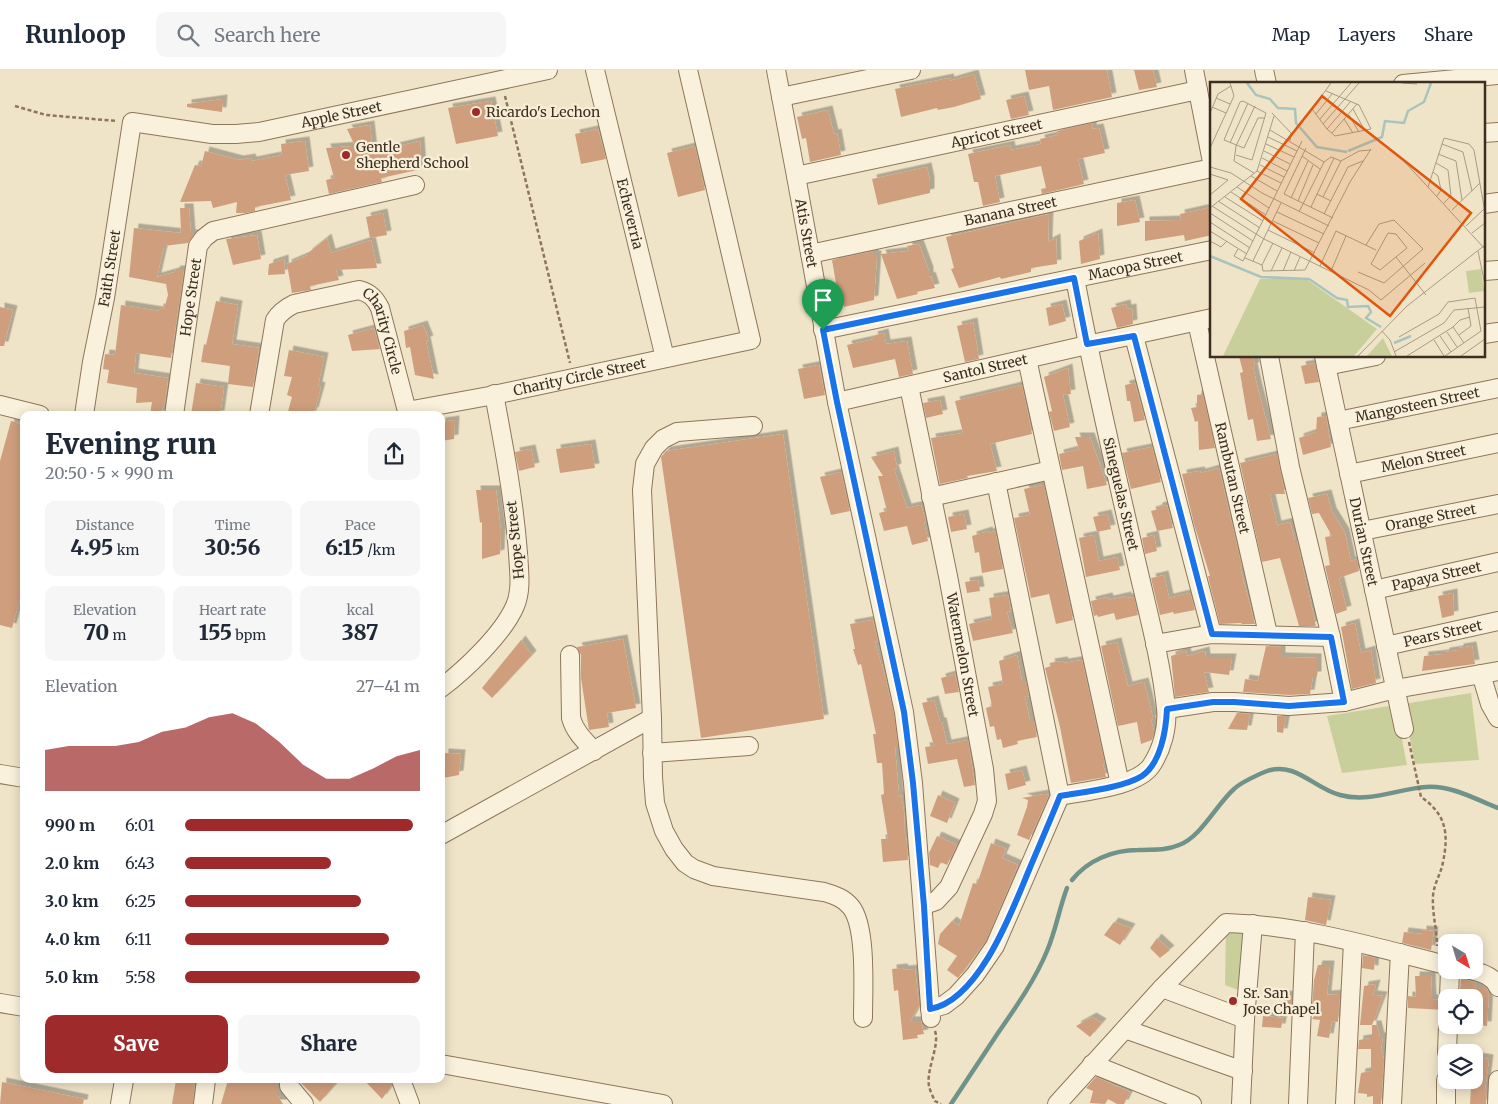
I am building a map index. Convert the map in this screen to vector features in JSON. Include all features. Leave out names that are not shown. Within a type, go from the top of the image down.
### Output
[{"type":"street","name":"Apple Street","points":[[132,122],[212,134],[259,132],[548,70]]},
{"type":"street","name":"Echeverria","points":[[595,70],[665,358]]},
{"type":"street","name":"Charity Circle Street","points":[[416,411],[751,340],[688,70]]},
{"type":"street","name":"Atis Street","points":[[776,70],[837,402],[904,712],[913,783],[931,1013]]},
{"type":"street","points":[[782,97],[911,70]]},
{"type":"street","points":[[1194,70],[1210,152]]},
{"type":"street","points":[[1423,82],[1498,75]]},
{"type":"street","name":"Apricot Street","points":[[796,176],[1198,90]]},
{"type":"street","name":"Faith Street","points":[[85,411],[105,298],[132,122]]},
{"type":"street","name":"Banana Street","points":[[810,254],[1210,168]]},
{"type":"street","name":"Hope Street","points":[[175,411],[198,246],[204,238],[212,231],[235,225],[415,185]]},
{"type":"street","name":"Macopa Street","points":[[823,330],[1210,250]]},
{"type":"street","name":"Sineguelas Street","points":[[1060,796],[1120,784],[1142,776],[1153,764],[1164,734],[1167,709],[1155,644],[1087,344],[1074,278]]},
{"type":"street","name":"Charity Circle","points":[[260,411],[273,328],[279,314],[294,304],[359,290],[370,293],[380,308],[406,411]]},
{"type":"street","name":"Santol Street","points":[[837,402],[1087,344],[1134,336],[1204,320]]},
{"type":"street","name":"Rambutan Street","points":[[1204,320],[1210,349]]},
{"type":"street","points":[[1134,336],[1212,634]]},
{"type":"street","name":"Rambutan Street","points":[[1212,358],[1268,634]]},
{"type":"street","points":[[1269,358],[1290,468],[1331,637],[1344,702]]},
{"type":"street","points":[[1325,361],[1356,358]]},
{"type":"street","points":[[1027,359],[1120,784]]},
{"type":"street","name":"Durian Street","points":[[1325,361],[1404,728]]},
{"type":"street","name":"Watermelon Street","points":[[909,386],[930,497],[948,576],[982,759],[987,801],[949,887],[936,901],[924,906]]},
{"type":"street","name":"Mangosteen Street","points":[[1338,421],[1498,388]]},
{"type":"street","name":"Hope Street","points":[[445,685],[460,674],[502,628],[515,606],[520,586],[516,528],[494,394]]},
{"type":"street","points":[[0,406],[22,411]]},
{"type":"street","points":[[753,426],[677,432],[663,439],[654,448],[645,464],[642,490],[655,803],[664,831],[674,849],[685,863],[694,870],[714,876],[824,892],[841,898],[851,907],[858,919],[861,935],[864,1018]]},
{"type":"street","name":"Melon Street","points":[[1349,474],[1498,443]]},
{"type":"street","points":[[930,497],[1051,470]]},
{"type":"street","points":[[931,1013],[956,996],[975,975],[996,946],[1060,796],[996,482]]},
{"type":"street","name":"Orange Street","points":[[1362,530],[1498,504]]},
{"type":"street","name":"Papaya Street","points":[[1374,590],[1498,562]]},
{"type":"street","name":"Pears Street","points":[[1386,646],[1498,621]]},
{"type":"street","points":[[1155,644],[1212,634],[1331,637]]},
{"type":"street","points":[[570,655],[571,718],[579,734],[594,750]]},
{"type":"street","points":[[1167,709],[1213,702],[1289,706],[1344,702],[1395,689],[1490,672],[1490,704],[1498,718]]},
{"type":"street","points":[[445,833],[652,718]]},
{"type":"street","points":[[652,753],[750,746]]},
{"type":"street","points":[[0,774],[20,777]]},
{"type":"street","points":[[1060,1103],[1092,1064],[1162,988],[1214,933],[1226,923],[1253,924],[1306,931],[1438,964]]},
{"type":"street","points":[[1242,1104],[1245,1019],[1253,924]]},
{"type":"street","points":[[1298,1104],[1306,931]]},
{"type":"street","points":[[1345,1104],[1353,942]]},
{"type":"street","points":[[1392,1104],[1400,953]]},
{"type":"street","points":[[1483,973],[1496,982],[1498,987]]},
{"type":"street","points":[[1162,988],[1245,1019]]},
{"type":"street","points":[[0,1003],[20,1006]]},
{"type":"street","points":[[1125,1029],[1243,1072]]},
{"type":"street","points":[[1092,1064],[1192,1104]]},
{"type":"street","points":[[445,1065],[663,1104]]},
{"type":"street","points":[[1497,1104],[1498,1080]]},
{"type":"street","points":[[120,1104],[124,1083]]},
{"type":"street","points":[[203,1104],[206,1083]]},
{"type":"street","points":[[289,1083],[289,1086],[304,1104]]},
{"type":"street","points":[[402,1083],[410,1104]]},
{"type":"street","points":[[1446,1089],[1446,1104]]},
{"type":"path","points":[[502,80],[573,378]]},
{"type":"path","points":[[15,106],[46,115],[132,122]]},
{"type":"path","points":[[1404,728],[1412,748],[1421,797],[1433,806],[1444,822],[1443,863],[1436,878],[1433,894],[1432,917],[1438,942]]},
{"type":"path","points":[[931,1013],[937,1036],[931,1060],[929,1086],[935,1101],[941,1104]]},
{"type":"green space","points":[[1471,693],[1479,760],[1415,764],[1403,704]]},
{"type":"green space","points":[[1395,705],[1407,765],[1342,773],[1327,716]]},
{"type":"green space","points":[[1226,926],[1250,926],[1246,993],[1225,985]]},
{"type":"building","points":[[1025,70],[1107,70],[1112,97],[1053,110],[1049,86],[1029,90]]},
{"type":"building","points":[[1134,70],[1153,70],[1157,87],[1139,90]]},
{"type":"building","points":[[974,74],[981,99],[954,107],[938,110],[937,108],[901,117],[895,89],[949,78],[950,81]]},
{"type":"building","points":[[1024,96],[1029,115],[1011,119],[1006,100]]},
{"type":"building","points":[[223,99],[222,112],[187,107],[187,104]]},
{"type":"building","points":[[491,101],[498,136],[456,144],[448,108]]},
{"type":"building","points":[[828,110],[834,134],[837,133],[841,155],[810,162],[806,138],[802,139],[797,117]]},
{"type":"building","points":[[1093,123],[1092,129],[1099,128],[1105,153],[1078,159],[1084,184],[1042,194],[1041,189],[1046,188],[1041,166],[995,176],[1000,202],[983,206],[978,182],[974,182],[968,154],[1010,145],[1011,150],[1041,144],[1040,139],[1058,135],[1057,131]]},
{"type":"building","points":[[370,125],[373,152],[420,141],[422,169],[381,178],[382,182],[329,194],[326,180],[334,178],[326,148],[355,146],[347,129]]},
{"type":"building","points":[[598,129],[606,159],[581,164],[575,134]]},
{"type":"building","points":[[305,141],[309,171],[285,175],[291,200],[255,207],[255,211],[246,213],[236,213],[237,202],[213,208],[211,201],[180,202],[195,165],[201,166],[205,151],[239,160],[251,158],[252,161],[282,155],[281,144]]},
{"type":"building","points":[[695,146],[705,190],[678,197],[667,153]]},
{"type":"building","points":[[927,167],[930,193],[878,205],[872,179]]},
{"type":"building","points":[[1135,200],[1140,222],[1117,226],[1117,203]]},
{"type":"building","points":[[1210,207],[1210,235],[1185,241],[1184,235],[1145,241],[1145,221],[1181,220],[1180,214]]},
{"type":"building","points":[[180,208],[189,208],[191,234],[194,234],[188,243],[164,246],[157,277],[175,272],[176,270],[184,270],[171,358],[136,353],[134,373],[168,378],[165,402],[162,411],[151,411],[152,402],[136,403],[137,388],[107,383],[109,370],[103,369],[105,354],[115,355],[121,305],[159,311],[159,308],[164,309],[168,295],[166,284],[129,277],[134,228],[181,233]]},
{"type":"building","points":[[383,213],[387,235],[370,238],[366,217]]},
{"type":"building","points":[[1049,214],[1048,242],[1056,238],[1057,264],[1031,268],[1031,272],[1001,279],[1000,277],[959,288],[951,269],[954,268],[946,237]]},
{"type":"building","points":[[1098,233],[1100,259],[1081,264],[1079,241]]},
{"type":"building","points":[[257,235],[261,259],[233,265],[226,239]]},
{"type":"building","points":[[327,238],[331,253],[371,240],[377,268],[336,270],[339,280],[310,286],[311,290],[292,293],[287,264],[308,255]]},
{"type":"building","points":[[919,244],[929,271],[929,277],[931,276],[935,288],[897,299],[881,254],[909,251],[907,246]]},
{"type":"building","points":[[874,251],[874,255],[877,255],[874,300],[844,307],[836,283],[832,260]]},
{"type":"building","points":[[284,259],[285,274],[268,275],[269,264]]},
{"type":"building","points":[[216,301],[238,305],[232,344],[259,348],[253,387],[228,384],[230,366],[201,362]]},
{"type":"building","points":[[1062,304],[1066,321],[1049,326],[1046,308]]},
{"type":"building","points":[[1126,304],[1127,309],[1132,308],[1133,324],[1117,328],[1111,308]]},
{"type":"building","points":[[0,307],[13,310],[4,346],[0,346]]},
{"type":"building","points":[[973,322],[979,359],[965,362],[957,326]]},
{"type":"building","points":[[423,325],[429,340],[426,341],[434,379],[415,375],[410,347],[406,348],[404,331]]},
{"type":"building","points":[[374,328],[380,349],[352,351],[348,335]]},
{"type":"building","points":[[884,333],[886,344],[907,341],[913,374],[899,377],[895,359],[853,368],[847,345],[874,339],[873,336]]},
{"type":"building","points":[[289,350],[324,357],[318,386],[321,387],[314,411],[288,411],[292,397],[287,395],[292,377],[284,376]]},
{"type":"building","points":[[1240,358],[1253,358],[1255,367],[1253,367],[1271,439],[1257,441],[1253,419],[1248,420],[1240,373],[1243,372]]},
{"type":"building","points":[[1315,363],[1319,382],[1305,384],[1301,366]]},
{"type":"building","points":[[819,365],[825,395],[804,399],[798,369]]},
{"type":"building","points":[[1068,368],[1071,394],[1063,395],[1070,427],[1054,431],[1049,412],[1052,411],[1044,377]]},
{"type":"building","points":[[196,383],[224,387],[221,411],[192,411]]},
{"type":"building","points":[[1135,383],[1145,420],[1134,422],[1130,401],[1127,401],[1125,385]]},
{"type":"building","points":[[1022,385],[1032,434],[990,444],[997,471],[967,476],[968,478],[940,484],[931,438],[963,433],[955,401]]},
{"type":"building","points":[[1203,394],[1215,448],[1199,450],[1198,421],[1195,422],[1191,408],[1197,407],[1197,395]]},
{"type":"building","points":[[940,400],[943,414],[926,418],[923,403]]},
{"type":"building","points":[[1326,416],[1331,447],[1303,455],[1299,438],[1316,432],[1317,417]]},
{"type":"building","points":[[455,420],[454,439],[445,440],[445,421]]},
{"type":"building","points":[[11,421],[20,424],[20,598],[12,628],[0,625],[0,461]]},
{"type":"building","points":[[783,434],[824,719],[701,738],[661,457],[666,451]]},
{"type":"building","points":[[1075,437],[1090,437],[1107,485],[1087,489],[1083,466],[1062,470],[1059,454],[1079,449]]},
{"type":"building","points":[[591,444],[595,468],[560,473],[556,449]]},
{"type":"building","points":[[1152,447],[1161,482],[1131,489],[1122,453]]},
{"type":"building","points":[[531,449],[535,467],[519,471],[515,452]]},
{"type":"building","points":[[894,451],[897,468],[894,469],[907,508],[921,505],[926,522],[924,522],[928,541],[912,545],[907,526],[884,531],[879,513],[887,511],[878,476],[883,476],[871,457]]},
{"type":"building","points":[[1277,454],[1285,494],[1270,494],[1277,525],[1290,522],[1295,541],[1297,541],[1316,626],[1299,626],[1280,558],[1262,562],[1240,463]]},
{"type":"building","points":[[1219,468],[1242,567],[1240,567],[1255,624],[1220,624],[1208,576],[1210,576],[1194,524],[1182,474],[1200,471],[1201,473]]},
{"type":"building","points":[[841,472],[850,511],[831,515],[820,477]]},
{"type":"building","points":[[1044,485],[1073,620],[1056,624],[1049,594],[1031,598],[1014,518],[1030,515],[1024,489]]},
{"type":"building","points":[[476,490],[496,490],[501,531],[500,554],[482,559],[482,522],[480,523]]},
{"type":"building","points":[[1327,494],[1332,512],[1345,533],[1351,561],[1357,559],[1359,571],[1339,578],[1347,610],[1336,614],[1325,566],[1330,565],[1325,537],[1332,536],[1319,513],[1312,514],[1308,498]]},
{"type":"building","points":[[1167,505],[1173,528],[1157,531],[1151,511]]},
{"type":"building","points":[[964,514],[967,529],[951,532],[948,517]]},
{"type":"building","points":[[1107,514],[1111,529],[1097,532],[1093,517]]},
{"type":"building","points":[[988,531],[989,533],[995,531],[1003,569],[982,573],[979,552],[975,553],[972,536]]},
{"type":"building","points":[[1094,535],[1099,561],[1117,557],[1120,570],[1086,577],[1079,538]]},
{"type":"building","points":[[1154,535],[1157,551],[1145,554],[1142,538]]},
{"type":"building","points":[[1164,575],[1169,598],[1190,593],[1195,610],[1160,615],[1151,578]]},
{"type":"building","points":[[978,580],[980,591],[967,593],[965,582]]},
{"type":"building","points":[[1453,593],[1454,615],[1442,618],[1438,596]]},
{"type":"building","points":[[1008,595],[1011,611],[1007,612],[1013,633],[973,641],[969,624],[992,619],[989,598]]},
{"type":"building","points":[[1127,596],[1127,598],[1134,597],[1138,615],[1116,620],[1114,613],[1098,617],[1097,615],[1094,616],[1091,601],[1108,597],[1109,600]]},
{"type":"building","points":[[873,620],[878,641],[875,642],[894,714],[898,747],[895,747],[899,796],[901,795],[904,812],[908,860],[883,862],[881,839],[888,839],[881,795],[884,794],[882,763],[877,763],[873,734],[876,734],[861,664],[858,665],[853,649],[855,649],[850,624]]},
{"type":"building","points":[[1355,623],[1361,653],[1371,650],[1376,683],[1352,689],[1341,627]]},
{"type":"building","points":[[623,639],[636,708],[607,713],[609,727],[589,730],[581,678],[581,655],[577,647]]},
{"type":"building","points":[[521,640],[532,655],[492,698],[482,688]]},
{"type":"building","points":[[1117,642],[1128,686],[1144,682],[1148,697],[1154,732],[1152,740],[1141,744],[1137,722],[1118,726],[1101,646]]},
{"type":"building","points":[[1266,646],[1281,647],[1281,657],[1317,658],[1317,676],[1313,676],[1310,694],[1289,695],[1243,692],[1245,679],[1258,681]]},
{"type":"building","points":[[1472,646],[1475,664],[1422,671],[1424,656],[1445,654],[1445,652]]},
{"type":"building","points":[[1186,651],[1187,656],[1205,651],[1206,658],[1232,658],[1229,675],[1204,672],[1209,692],[1175,697],[1171,656]]},
{"type":"building","points":[[1017,655],[1022,681],[1026,681],[1029,696],[1025,697],[1030,721],[1034,721],[1037,737],[1017,741],[1018,744],[1003,748],[1001,739],[997,740],[994,726],[990,727],[986,708],[992,706],[988,687],[1003,684],[999,661]]},
{"type":"building","points":[[1082,660],[1105,764],[1103,764],[1106,777],[1071,783],[1060,727],[1045,668],[1051,666],[1050,663]]},
{"type":"building","points":[[955,674],[959,692],[945,694],[941,678]]},
{"type":"building","points":[[934,700],[947,744],[968,740],[975,785],[964,787],[957,759],[928,764],[925,747],[934,746],[922,703]]},
{"type":"building","points":[[1237,713],[1250,714],[1247,730],[1228,729]]},
{"type":"building","points":[[1277,716],[1286,716],[1283,733],[1277,732]]},
{"type":"building","points":[[445,753],[461,754],[459,775],[445,778]]},
{"type":"building","points":[[1022,770],[1026,785],[1008,790],[1005,774]]},
{"type":"building","points":[[938,795],[955,803],[947,823],[930,816]]},
{"type":"building","points":[[1049,795],[1029,840],[1017,835],[1028,800],[1022,798]]},
{"type":"building","points":[[937,836],[957,845],[947,865],[941,862],[938,868],[930,865],[929,853]]},
{"type":"building","points":[[991,843],[1006,849],[1002,858],[1018,865],[986,941],[958,978],[947,970],[957,956],[938,944],[940,934],[952,921],[959,926],[973,883],[977,884]]},
{"type":"building","points":[[1308,897],[1331,900],[1326,925],[1305,920]]},
{"type":"building","points":[[1114,922],[1131,928],[1120,945],[1104,935]]},
{"type":"building","points":[[1422,930],[1434,931],[1431,950],[1402,943],[1404,932],[1422,934]]},
{"type":"building","points":[[1157,938],[1170,950],[1160,958],[1150,948]]},
{"type":"building","points":[[1363,955],[1375,958],[1374,970],[1362,968]]},
{"type":"building","points":[[1318,965],[1330,965],[1327,995],[1340,994],[1338,1022],[1332,1021],[1329,1038],[1317,1036],[1320,1020],[1312,1019],[1320,1008],[1312,1009],[1314,980]]},
{"type":"building","points":[[903,968],[904,970],[915,969],[919,1005],[910,1021],[921,1021],[924,1034],[917,1035],[918,1038],[903,1040],[898,990],[894,991],[892,969]]},
{"type":"building","points":[[1415,976],[1431,976],[1432,999],[1438,1000],[1438,1010],[1408,1008],[1408,996],[1416,997]]},
{"type":"building","points":[[1461,979],[1466,979],[1476,983],[1475,987],[1485,987],[1489,992],[1487,1026],[1483,1025],[1483,989],[1460,989]]},
{"type":"building","points":[[1376,984],[1373,995],[1383,996],[1372,1025],[1360,1025],[1364,986]]},
{"type":"building","points":[[1285,995],[1292,996],[1291,1010],[1282,1011]]},
{"type":"building","points":[[1263,1016],[1283,1018],[1281,1028],[1262,1027]]},
{"type":"building","points":[[1092,1017],[1102,1023],[1090,1037],[1076,1026]]},
{"type":"building","points":[[1372,1025],[1377,1025],[1380,1037],[1383,1037],[1381,1047],[1384,1060],[1381,1104],[1373,1104],[1373,1096],[1367,1097],[1367,1094],[1358,1093],[1361,1073],[1371,1071],[1371,1049],[1358,1049],[1359,1040],[1372,1038]]},
{"type":"building","points":[[1483,1058],[1489,1059],[1485,1089],[1487,1089],[1486,1104],[1470,1104],[1471,1089],[1483,1089]]},
{"type":"building","points":[[1096,1077],[1130,1092],[1124,1104],[1117,1104],[1108,1099],[1105,1104],[1090,1103],[1093,1091],[1086,1088]]},
{"type":"building","points":[[2,1082],[84,1099],[83,1104],[0,1104]]},
{"type":"building","points":[[176,1083],[195,1083],[193,1104],[172,1104]]},
{"type":"building","points":[[227,1083],[278,1083],[278,1096],[283,1104],[221,1104]]},
{"type":"building","points":[[301,1083],[333,1083],[335,1085],[320,1102]]},
{"type":"building","points":[[367,1083],[392,1083],[382,1099]]},
{"type":"waterway","points":[[1072,880],[1093,862],[1110,854],[1129,850],[1169,848],[1187,841],[1237,787],[1259,774],[1277,769],[1296,773],[1331,792],[1351,797],[1373,797],[1415,788],[1435,787],[1454,790],[1498,808]]},
{"type":"waterway","points":[[951,1104],[1037,972],[1050,943],[1067,888]]},
{"type":"place","name":"Ricardo's Lechon","points":[[476,112]]},
{"type":"place","name":"Gentle Shepherd School","points":[[346,155]]},
{"type":"place","name":"Sr. San Jose Chapel","points":[[1233,1001]]},
{"type":"route","points":[[1074,278],[1087,344],[1134,336],[1212,634],[1331,637],[1344,702],[1289,706],[1213,702],[1167,709],[1166,725],[1161,746],[1153,764],[1142,776],[1120,784],[1060,796],[996,946],[965,987],[944,1005],[930,1009],[924,906],[913,783],[904,712],[823,330],[1074,278]]}]
